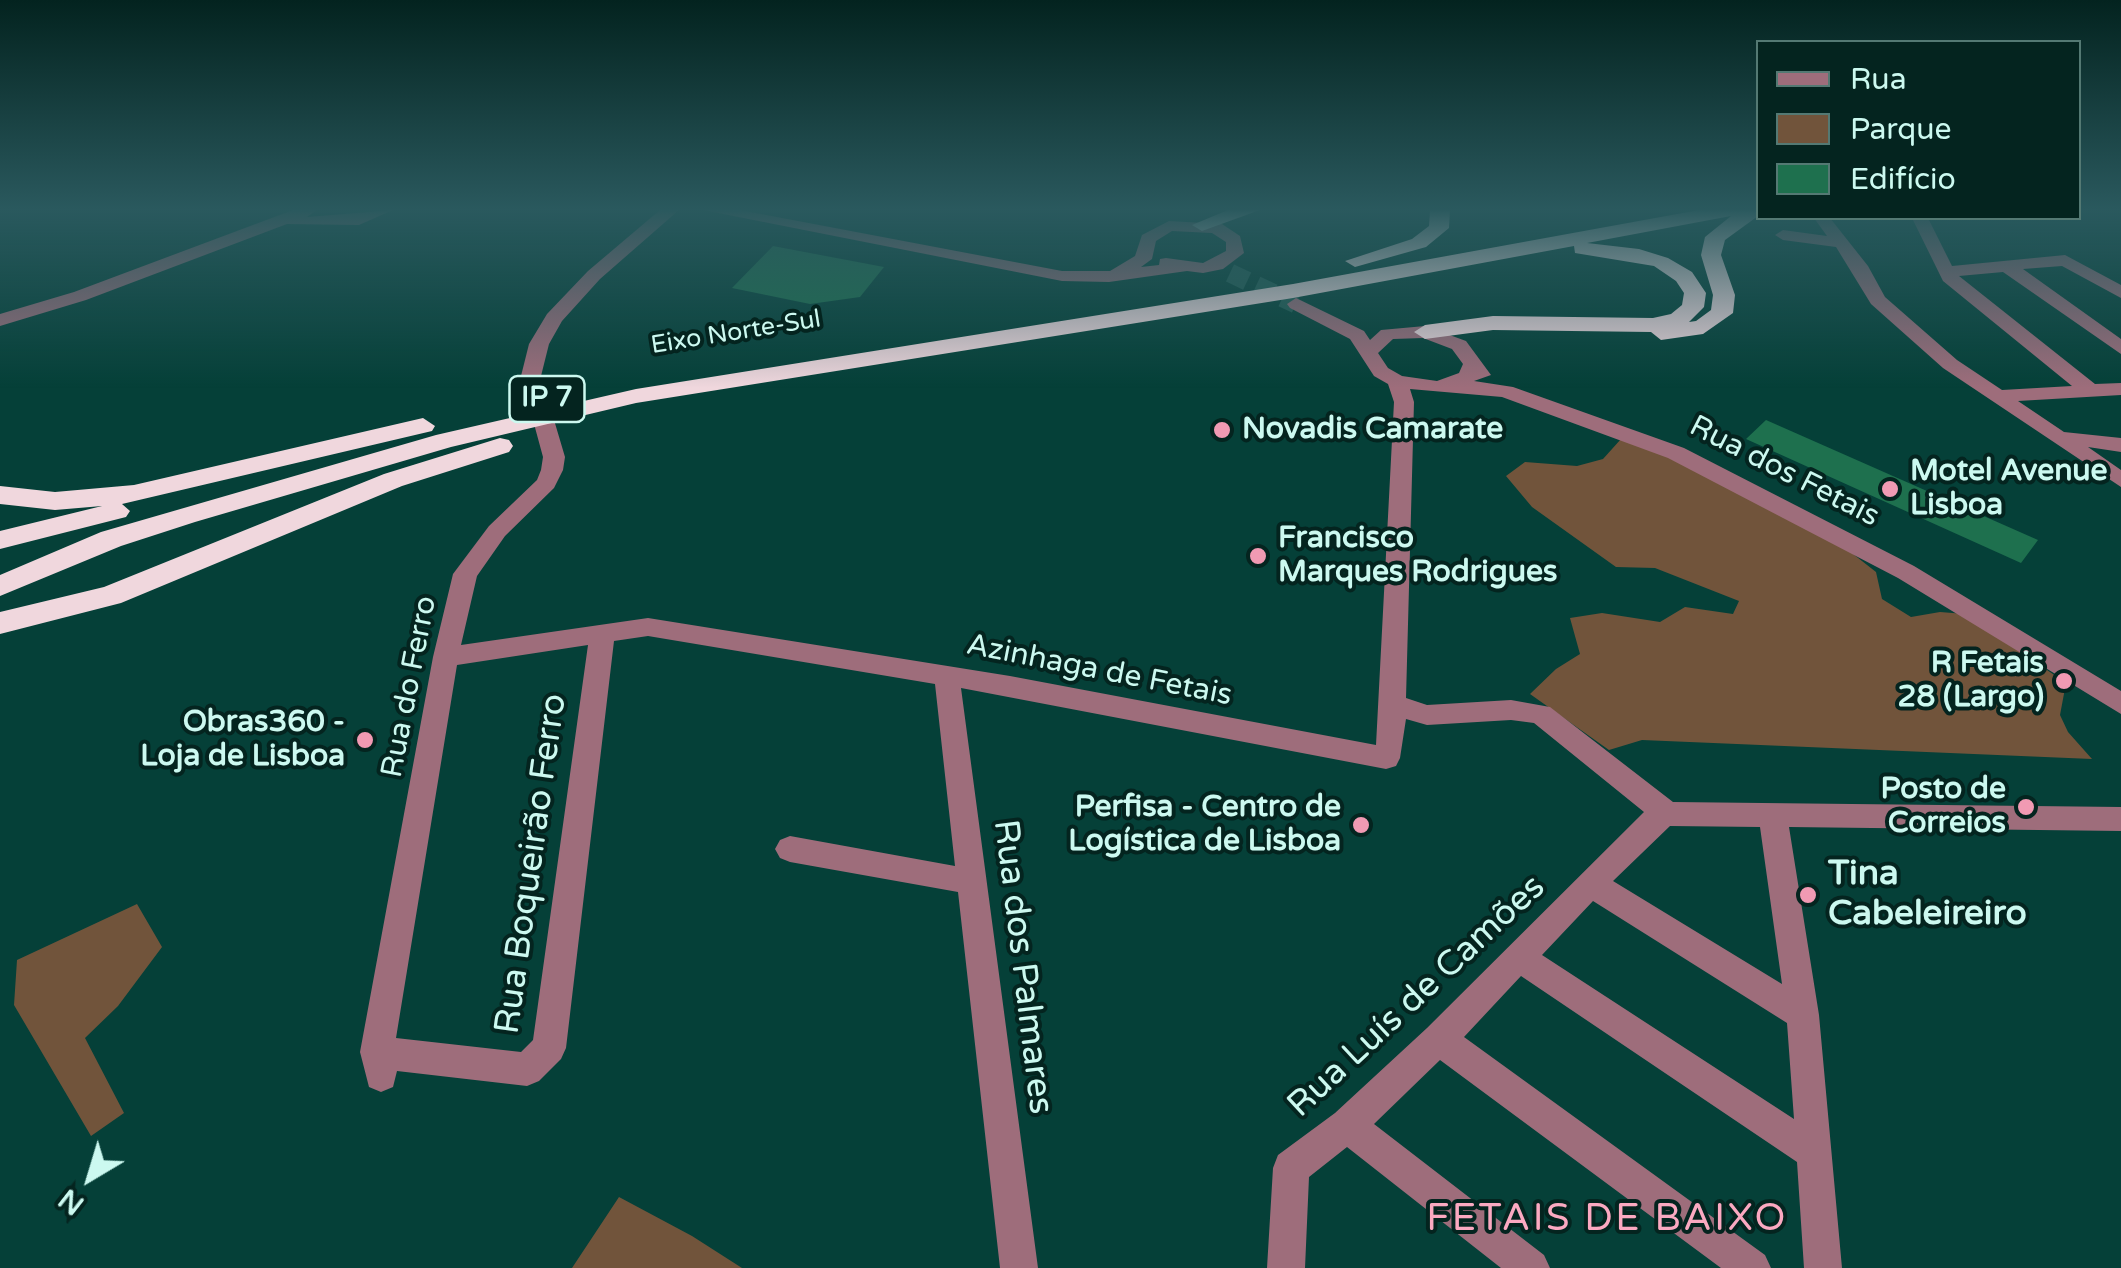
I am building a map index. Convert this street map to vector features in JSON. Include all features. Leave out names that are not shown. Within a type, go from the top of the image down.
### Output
[{"type":"highway","name":"Eixo Norte-Sul","points":[[248,470],[632,381],[1089,315],[1327,269]]},
{"type":"highway","points":[[1357,282],[1424,269]]},
{"type":"highway","points":[[1357,282],[1446,269]]},
{"type":"highway","points":[[1415,331],[1492,323],[1653,325],[1679,319],[1694,307],[1695,293],[1684,277],[1672,269]]},
{"type":"highway","points":[[1471,361],[1479,338],[1500,331],[1669,333],[1703,327],[1722,312],[1724,294],[1715,269]]},
{"type":"highway","name":"Eixo Norte-Sul","points":[[1089,315],[1302,298],[1357,282]]},
{"type":"highway","points":[[0,623],[111,596],[393,480],[500,446],[1089,315]]},
{"type":"highway","points":[[0,586],[110,538],[445,440],[655,392],[966,342]]},
{"type":"highway","points":[[0,495],[54,502],[134,494],[248,470]]},
{"type":"highway","points":[[0,540],[248,470]]},
{"type":"street","points":[[0,320],[153,269]]},
{"type":"street","name":"Rua do Ferro","points":[[379,1064],[446,657],[466,574],[497,531],[546,483],[554,457],[532,376],[539,344],[554,318],[601,269]]},
{"type":"street","points":[[1026,269],[1062,276],[1109,277],[1166,269]]},
{"type":"street","points":[[1109,277],[1124,269]]},
{"type":"street","points":[[1857,269],[1876,300],[1950,364],[2121,480]]},
{"type":"street","points":[[1945,269],[2090,390]]},
{"type":"street","points":[[1946,272],[1974,269]]},
{"type":"street","points":[[2010,269],[2121,348]]},
{"type":"street","points":[[2081,269],[2121,293]]},
{"type":"street","points":[[1302,298],[1349,330],[1370,350],[1381,372],[1405,390]]},
{"type":"street","name":"Rua dos Fetais","points":[[1302,298],[1365,324],[1415,331],[1459,345],[1506,392]]},
{"type":"street","points":[[1370,350],[1376,340],[1415,331]]},
{"type":"street","points":[[1455,384],[1467,376],[1471,361]]},
{"type":"street","name":"Rua dos Fetais","points":[[1405,390],[1455,384],[1506,392],[1650,441],[1838,535],[1990,621],[2121,704]]},
{"type":"street","points":[[1998,396],[2121,389]]},
{"type":"street","name":"Azinhaga de Fetais","points":[[446,657],[648,627],[947,676],[1386,758],[1394,706],[1405,390]]},
{"type":"street","points":[[2059,438],[2121,445]]},
{"type":"street","name":"Rua Boqueirão Ferro","points":[[379,1064],[527,1069],[549,1048],[602,634]]},
{"type":"street","name":"Rua dos Palmares","points":[[947,676],[1019,1268]]},
{"type":"street","points":[[1394,706],[1426,715],[1511,710],[1541,714],[1667,814],[2121,819]]},
{"type":"street","name":"Rua Luís de Camões","points":[[1286,1268],[1291,1168],[1347,1125],[1439,1039],[1594,885],[1651,822],[1667,814]]},
{"type":"street","points":[[1774,816],[1803,1014],[1824,1268]]},
{"type":"street","points":[[790,849],[973,882]]},
{"type":"street","points":[[1594,885],[1803,1014]]},
{"type":"street","points":[[1518,958],[1816,1154]]},
{"type":"street","points":[[1439,1039],[1752,1268]]},
{"type":"street","points":[[1347,1125],[1531,1268]]},
{"type":"green space","points":[[1621,439],[1681,459],[1839,543],[1876,572],[1882,599],[1911,617],[1940,612],[1965,614],[2066,683],[2060,715],[2068,732],[2092,759],[1642,740],[1609,750],[1530,694],[1556,669],[1580,654],[1570,618],[1602,613],[1660,622],[1685,607],[1733,614],[1739,601],[1655,568],[1616,567],[1532,507],[1506,476],[1525,462],[1577,466],[1603,459]]},
{"type":"green space","points":[[137,904],[162,947],[118,1006],[85,1038],[124,1113],[91,1136],[14,1005],[17,960]]},
{"type":"green space","points":[[619,1197],[692,1236],[742,1268],[572,1268]]},
{"type":"building","points":[[750,269],[882,269],[860,297],[810,304],[732,288]]},
{"type":"building","name":"Motel Avenue Lisboa","points":[[1766,420],[2038,540],[2021,563],[1746,439]]},
{"type":"tunnel","points":[[1230,273],[1296,304]]},
{"type":"place","name":"Novadis Camarate","points":[[1222,430]]},
{"type":"place","name":"Motel Avenue Lisboa","points":[[1890,489]]},
{"type":"place","name":"Francisco Marques Rodrigues","points":[[1258,556]]},
{"type":"place","name":"R Fetais 28 (Largo)","points":[[2064,681]]},
{"type":"place","name":"Obras360 - Loja de Lisboa","points":[[365,740]]},
{"type":"place","name":"Posto de Correios","points":[[2026,807]]},
{"type":"place","name":"Perfisa - Centro de Logística de Lisboa","points":[[1361,825]]},
{"type":"place","name":"Tina Cabeleireiro","points":[[1808,895]]},
{"type":"district","name":"FETAIS DE BAIXO","points":[[1607,1220]]}]
